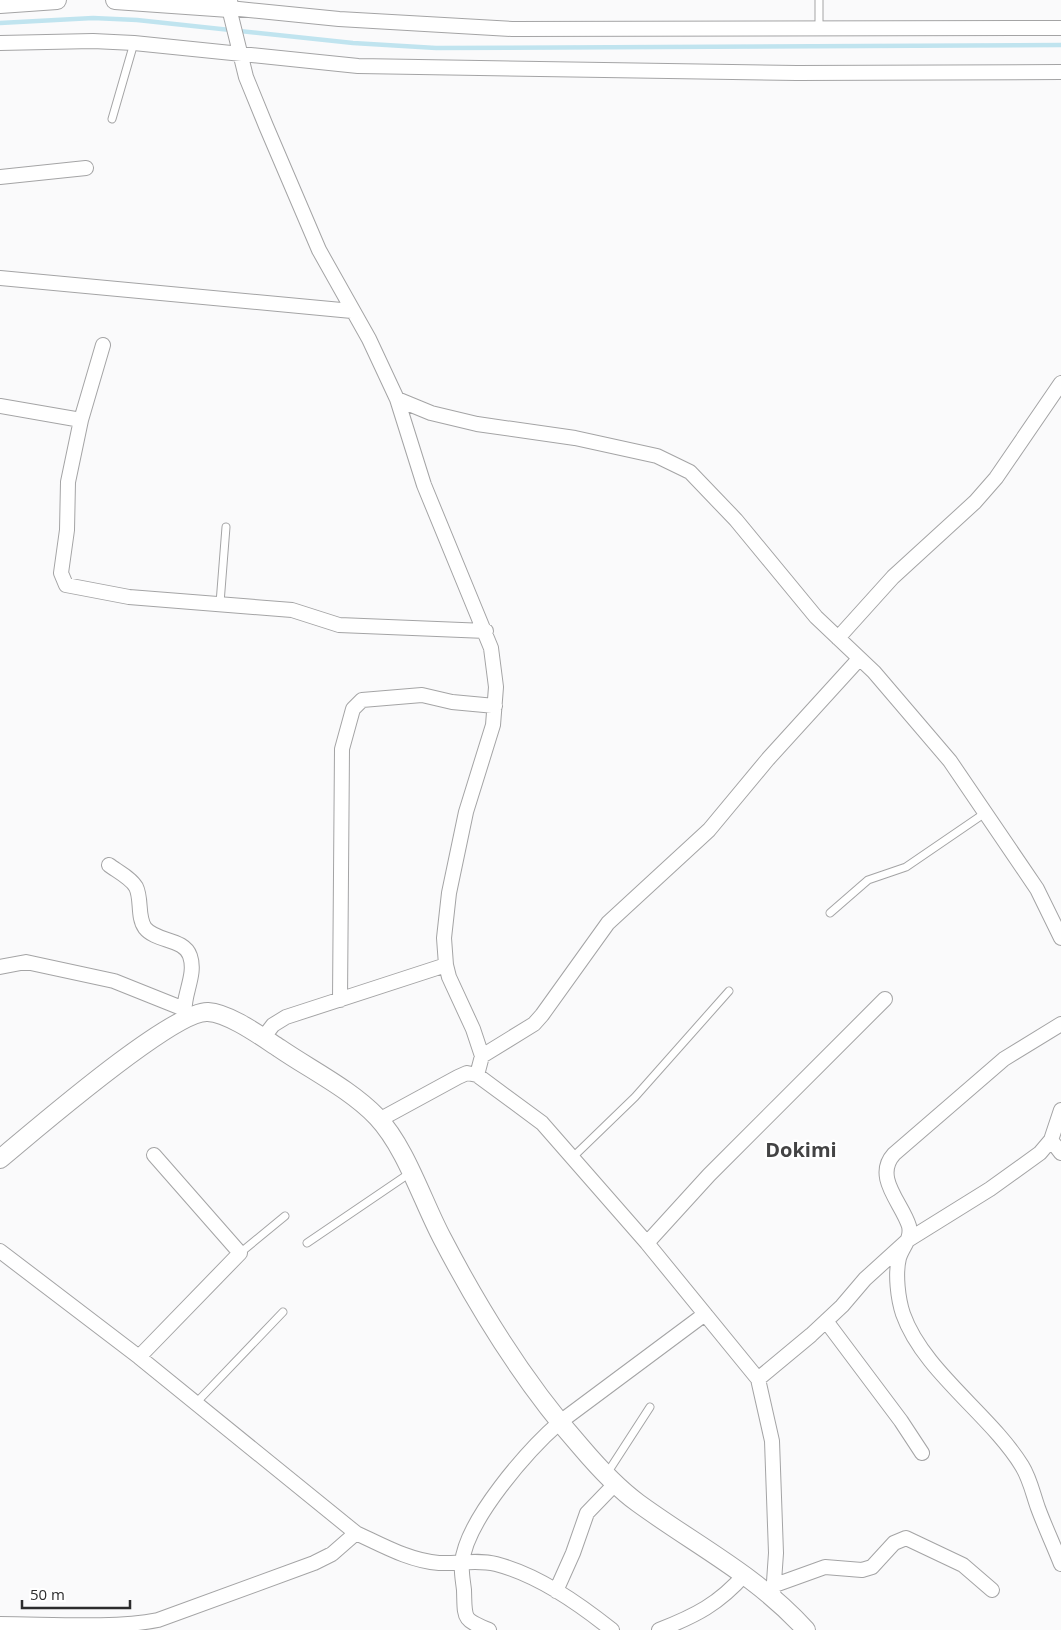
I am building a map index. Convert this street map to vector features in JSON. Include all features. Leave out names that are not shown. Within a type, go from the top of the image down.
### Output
[{"type":"street","points":[[0,4],[57,0]]},
{"type":"street","points":[[115,0],[339,19],[512,29],[1061,28]]},
{"type":"street","points":[[229,9],[246,77],[319,250],[369,339],[397,399],[424,485],[486,631],[495,666],[493,725],[466,812],[452,872],[446,915],[446,965],[482,1056],[477,1075]]},
{"type":"street","points":[[0,43],[94,41],[237,45],[358,66],[798,73],[1061,72]]},
{"type":"street","points":[[0,177],[86,168]]},
{"type":"street","points":[[0,278],[352,311]]},
{"type":"street","points":[[103,345],[80,420],[68,482],[67,530],[61,573],[63,580],[73,588],[129,597],[292,610],[338,625],[486,631]]},
{"type":"street","points":[[838,638],[893,577],[975,502],[996,478],[1061,383]]},
{"type":"street","points":[[397,399],[431,413],[477,424],[610,445],[657,456],[690,472],[710,491],[816,617],[874,672],[950,761],[1037,889],[1061,938]]},
{"type":"street","points":[[0,406],[80,420]]},
{"type":"street","points":[[482,1056],[534,1024],[608,923],[709,830],[768,759],[859,659]]},
{"type":"street","points":[[340,1000],[342,749],[353,709],[362,700],[422,695],[452,702],[494,706]]},
{"type":"street","points":[[0,1159],[184,1013],[191,967],[187,951],[147,930],[142,922],[134,884],[109,864]]},
{"type":"street","points":[[0,966],[26,962],[114,981],[184,1013],[213,1012],[263,1038],[354,1098],[379,1120],[411,1172],[442,1239],[480,1304],[505,1344],[560,1422],[611,1479],[638,1502],[745,1574],[774,1590],[806,1630]]},
{"type":"street","points":[[263,1038],[273,1025],[283,1019],[446,965]]},
{"type":"street","points":[[647,1243],[709,1175],[886,999]]},
{"type":"street","points":[[1061,1024],[1004,1059],[891,1158],[887,1167],[887,1180],[907,1220],[910,1231],[899,1259],[899,1296],[903,1315],[912,1334],[1022,1466],[1061,1564]]},
{"type":"street","points":[[379,1120],[458,1077],[467,1073],[477,1075],[542,1123],[647,1243],[758,1379],[772,1441],[776,1552],[774,1590]]},
{"type":"street","points":[[758,1379],[826,1321],[865,1279],[908,1240],[990,1189],[1040,1153],[1051,1140],[1061,1110]]},
{"type":"street","points":[[1051,1140],[1061,1153]]},
{"type":"street","points":[[139,1357],[240,1253],[154,1155]]},
{"type":"street","points":[[0,1251],[139,1357],[356,1533],[388,1548],[426,1560],[462,1563],[484,1561],[503,1566],[556,1591],[612,1630]]},
{"type":"street","points":[[489,1630],[471,1627],[468,1620],[465,1611],[462,1563],[470,1538],[486,1509],[539,1441],[560,1422],[705,1314]]},
{"type":"street","points":[[826,1321],[901,1421],[922,1453]]},
{"type":"street","points":[[556,1591],[573,1553],[587,1513],[611,1479]]},
{"type":"street","points":[[0,1624],[141,1623],[158,1620],[314,1563],[332,1554],[356,1533]]},
{"type":"street","points":[[774,1590],[825,1567],[862,1570],[872,1567],[894,1543],[906,1538],[963,1565],[992,1590]]},
{"type":"street","points":[[659,1630],[689,1618],[715,1604],[745,1574]]},
{"type":"lane","points":[[819,0],[819,29]]},
{"type":"lane","points":[[112,119],[134,43]]},
{"type":"lane","points":[[220,603],[226,527]]},
{"type":"lane","points":[[830,913],[868,880],[906,868],[985,813]]},
{"type":"lane","points":[[572,1157],[635,1097],[729,991]]},
{"type":"lane","points":[[307,1243],[411,1172]]},
{"type":"lane","points":[[240,1253],[285,1216]]},
{"type":"lane","points":[[196,1403],[283,1312]]},
{"type":"lane","points":[[611,1479],[650,1407]]},
{"type":"waterway","points":[[0,23],[93,18],[137,20],[353,43],[436,48],[1061,45]]},
{"type":"district","name":"Dokimi","points":[[801,1149]]}]
